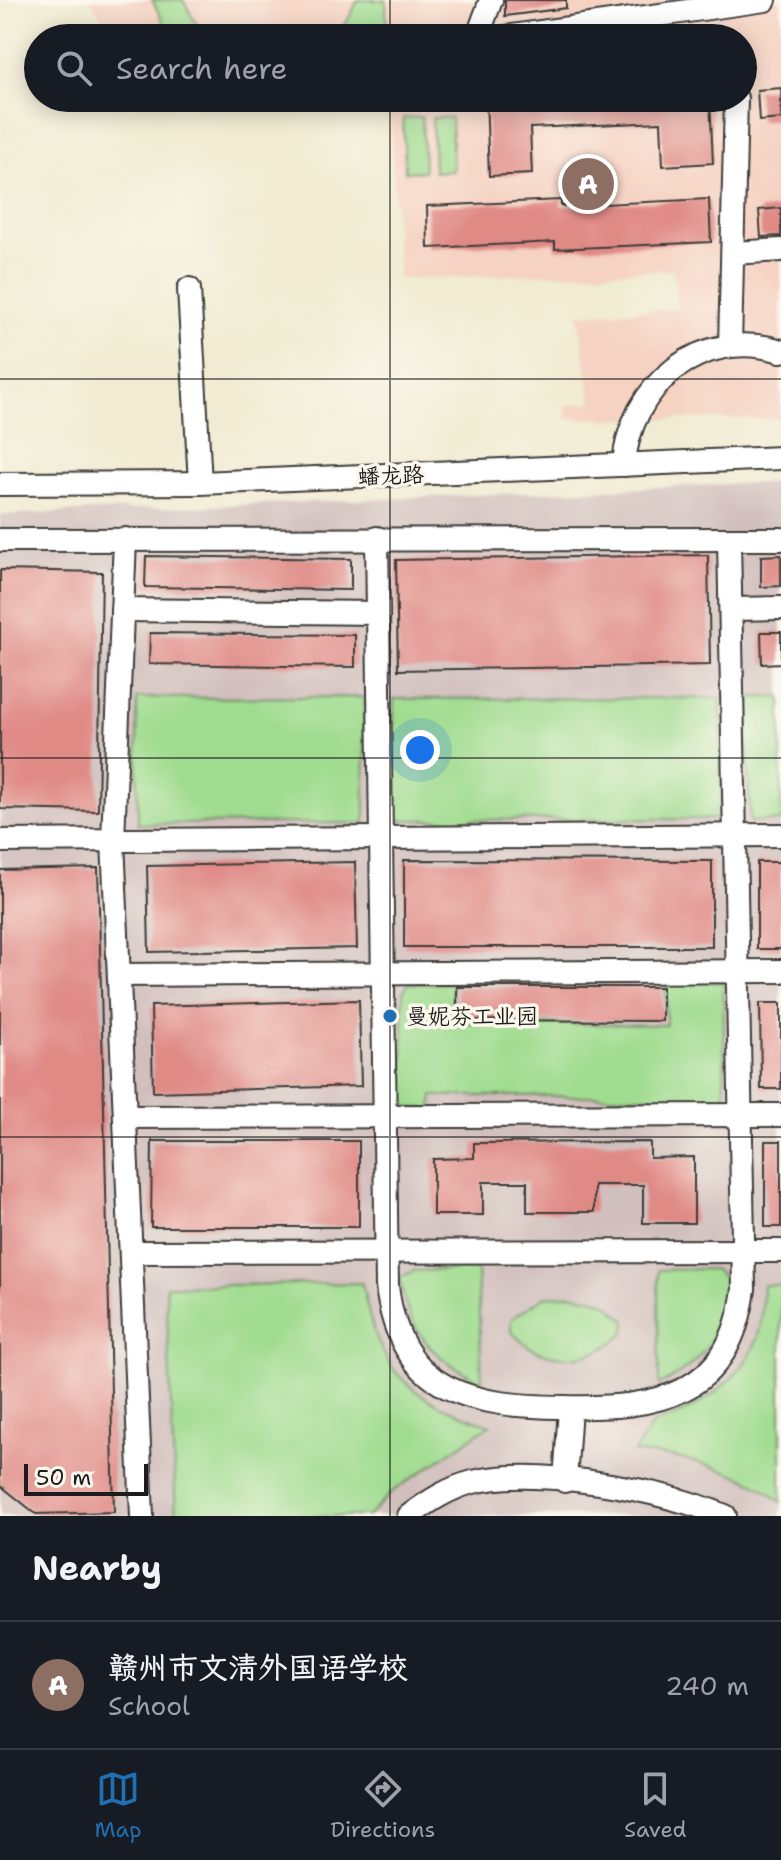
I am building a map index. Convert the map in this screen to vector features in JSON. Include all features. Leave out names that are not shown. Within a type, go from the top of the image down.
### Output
[{"type":"street","points":[[482,24],[491,0]]},
{"type":"street","points":[[596,24],[765,0]]},
{"type":"street","points":[[730,346],[736,112]]},
{"type":"street","points":[[734,253],[781,250]]},
{"type":"street","points":[[189,289],[200,483]]},
{"type":"street","points":[[624,465],[631,425],[652,389],[690,358],[730,346],[755,345],[781,351]]},
{"type":"street","name":"蟠龙路","points":[[0,484],[200,483],[781,458]]},
{"type":"street","points":[[377,538],[387,1251],[393,1316],[405,1345],[426,1371],[455,1392],[489,1404],[570,1408],[638,1407],[671,1396],[701,1377],[723,1352],[738,1322],[744,1289],[744,1251],[729,540]]},
{"type":"street","points":[[125,539],[113,840],[142,1516]]},
{"type":"street","points":[[0,540],[781,539]]},
{"type":"street","points":[[731,609],[781,608]]},
{"type":"street","points":[[122,610],[378,613]]},
{"type":"street","points":[[0,841],[781,835]]},
{"type":"street","points":[[119,975],[781,971]]},
{"type":"street","points":[[125,1117],[781,1115]]},
{"type":"street","points":[[131,1252],[781,1251]]},
{"type":"street","points":[[565,1481],[570,1408]]},
{"type":"street","points":[[409,1516],[439,1495],[473,1482],[508,1477],[655,1493],[725,1516]]},
{"type":"shaded area","points":[[90,0],[781,0],[781,419],[566,419],[566,405],[592,403],[578,314],[677,309],[673,270],[398,279],[391,112],[757,112],[757,24],[106,24]]},
{"type":"shaded area","name":"曼妮芬工业园","points":[[781,482],[781,1516],[0,1516],[0,515]]},
{"type":"green space","points":[[152,0],[183,0],[196,24],[165,24]]},
{"type":"green space","points":[[358,0],[386,0],[387,24],[344,24]]},
{"type":"green space","points":[[422,117],[424,171],[405,172],[403,118]]},
{"type":"green space","points":[[451,117],[453,171],[434,172],[432,118]]},
{"type":"green space","points":[[364,697],[365,823],[138,824],[137,698]]},
{"type":"green space","points":[[753,697],[781,697],[781,821],[750,822],[746,705]]},
{"type":"green space","points":[[721,698],[721,819],[394,820],[394,699]]},
{"type":"green space","points":[[723,982],[725,1109],[694,1109],[694,1096],[433,1096],[432,1108],[409,1108],[404,1101],[403,992],[408,984],[452,983],[453,1023],[666,1025],[666,983]]},
{"type":"green space","points":[[477,1269],[482,1381],[450,1364],[425,1341],[409,1312],[400,1277],[413,1271]]},
{"type":"green space","points":[[714,1269],[728,1281],[727,1298],[717,1330],[688,1367],[659,1385],[658,1270]]},
{"type":"green space","points":[[362,1283],[377,1339],[400,1377],[436,1403],[490,1425],[392,1492],[369,1516],[176,1516],[166,1286]]},
{"type":"green space","points":[[763,1285],[781,1285],[781,1502],[752,1482],[712,1467],[670,1457],[634,1453],[653,1424],[703,1401],[719,1390],[745,1362],[760,1328]]},
{"type":"green space","points":[[571,1294],[596,1299],[610,1306],[626,1321],[625,1333],[597,1351],[567,1357],[538,1351],[511,1331],[511,1319],[544,1297]]},
{"type":"building","points":[[505,0],[566,0],[566,8],[505,16]]},
{"type":"building","points":[[781,88],[781,119],[759,121],[757,90]]},
{"type":"building","points":[[487,112],[711,112],[713,163],[663,166],[661,122],[530,128],[532,174],[489,176]]},
{"type":"building","points":[[709,199],[711,242],[555,249],[555,242],[428,248],[427,206],[561,200],[561,206]]},
{"type":"building","points":[[781,208],[781,236],[761,237],[759,210]]},
{"type":"building","points":[[708,555],[710,665],[398,670],[396,560]]},
{"type":"building","points":[[781,555],[781,586],[761,587],[761,556]]},
{"type":"building","points":[[146,556],[351,559],[351,590],[145,587]]},
{"type":"building","points":[[0,570],[102,572],[98,811],[0,809]]},
{"type":"building","points":[[761,632],[781,632],[781,663],[762,664]]},
{"type":"building","points":[[150,633],[355,635],[355,667],[149,664]]},
{"type":"building","points":[[404,860],[712,861],[712,947],[404,947]]},
{"type":"building","points":[[355,862],[357,948],[149,952],[147,866]]},
{"type":"building","points":[[757,862],[781,862],[781,949],[757,949]]},
{"type":"building","points":[[98,868],[114,1512],[36,1514],[0,1485],[0,870]]},
{"type":"building","points":[[457,987],[662,987],[662,1021],[457,1020]]},
{"type":"building","points":[[359,1000],[361,1086],[153,1092],[151,1006]]},
{"type":"building","points":[[760,1003],[781,1003],[781,1089],[761,1089]]},
{"type":"building","points":[[152,1141],[359,1141],[359,1227],[151,1227]]},
{"type":"building","points":[[765,1141],[781,1141],[781,1227],[765,1227]]},
{"type":"building","points":[[650,1142],[650,1158],[694,1157],[694,1223],[643,1223],[643,1185],[594,1185],[594,1212],[527,1212],[527,1182],[483,1182],[483,1215],[433,1215],[433,1159],[474,1158],[474,1143]]},
{"type":"place","name":"赣州市文清外国语学校","points":[[588,184]]},
{"type":"place","name":"曼妮芬工业园","points":[[390,1016]]}]
